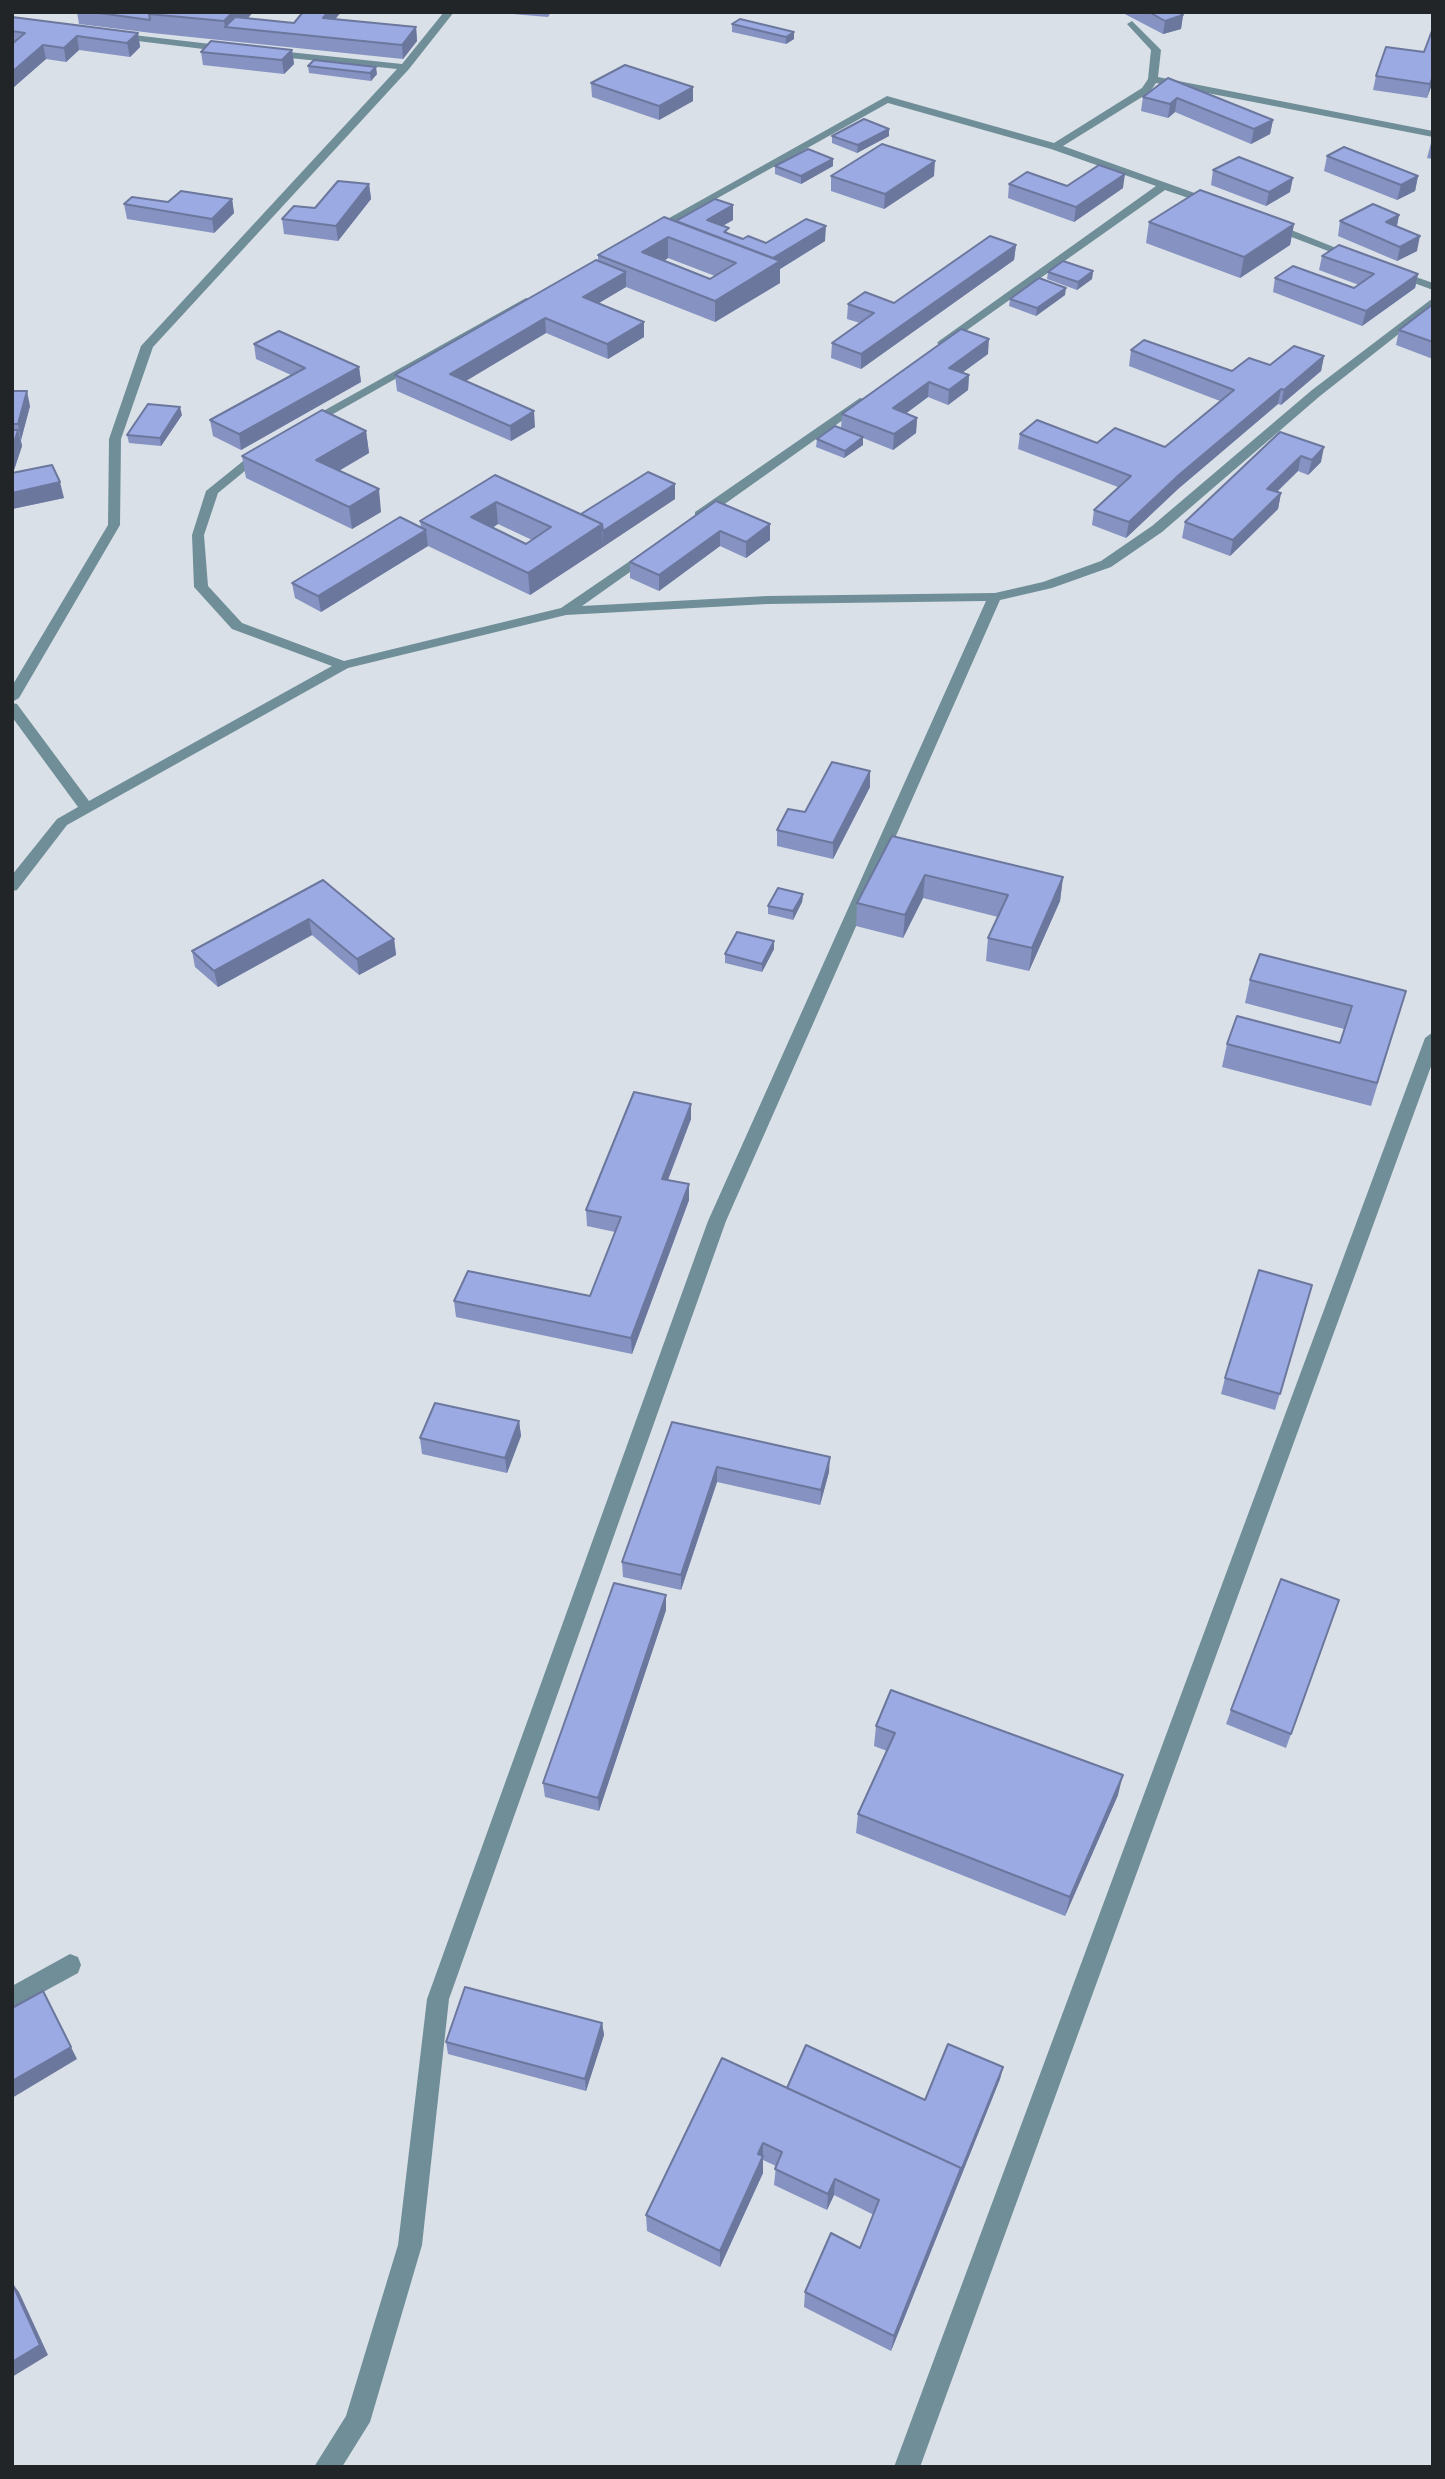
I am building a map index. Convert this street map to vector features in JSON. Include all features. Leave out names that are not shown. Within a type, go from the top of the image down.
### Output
[{"type":"street","points":[[12,698],[114,525],[115,439],[147,346],[405,67],[449,12]]},
{"type":"street","points":[[1055,147],[1146,90],[1153,79],[1156,50],[1132,24]]},
{"type":"street","points":[[103,34],[244,50]]},
{"type":"street","points":[[256,52],[405,67]]},
{"type":"street","points":[[1153,79],[1433,134]]},
{"type":"street","points":[[643,235],[887,99],[1055,147],[1229,209]]},
{"type":"street","points":[[928,354],[1165,185]]},
{"type":"street","points":[[1254,219],[1369,263]]},
{"type":"street","points":[[1382,268],[1433,287]]},
{"type":"street","points":[[289,433],[533,297]]},
{"type":"street","points":[[12,886],[62,822],[343,665],[566,611],[767,600],[995,597],[1047,585],[1106,564],[1157,529],[1316,393],[1433,301]]},
{"type":"street","points":[[690,523],[871,394]]},
{"type":"street","points":[[277,440],[212,491],[198,535],[201,587],[237,626],[343,665]]},
{"type":"street","points":[[566,611],[656,547]]},
{"type":"street","points":[[327,2467],[357,2422],[411,2245],[438,1999],[442,1986],[717,1221],[995,597]]},
{"type":"street","points":[[12,707],[87,808]]},
{"type":"street","points":[[907,2467],[1433,1038]]},
{"type":"street","points":[[12,1998],[70,1965]]},
{"type":"building","points":[[92,12],[150,12],[150,20]]},
{"type":"building","points":[[233,12],[224,21],[149,14]]},
{"type":"building","points":[[303,12],[328,12],[323,18],[416,27],[402,45],[225,27],[235,17],[294,23]]},
{"type":"building","points":[[1149,12],[1178,12],[1183,15],[1165,21]]},
{"type":"building","points":[[12,17],[138,33],[127,43],[77,36],[64,48],[43,45],[12,72],[12,44],[25,33],[12,31]]},
{"type":"building","points":[[740,19],[794,32],[786,37],[732,24]]},
{"type":"building","points":[[1433,28],[1433,76],[1430,84],[1376,76],[1386,47],[1424,52]]},
{"type":"building","points":[[211,41],[292,50],[282,60],[201,52]]},
{"type":"building","points":[[314,60],[376,67],[370,73],[308,66]]},
{"type":"building","points":[[625,65],[693,87],[659,106],[591,83]]},
{"type":"building","points":[[1168,78],[1273,120],[1254,129],[1177,98],[1170,104],[1143,97]]},
{"type":"building","points":[[864,119],[889,129],[858,145],[832,136]]},
{"type":"building","points":[[882,144],[935,161],[885,194],[831,176]]},
{"type":"building","points":[[1344,147],[1418,176],[1401,185],[1327,156]]},
{"type":"building","points":[[808,149],[833,159],[801,176],[775,166]]},
{"type":"building","points":[[1239,157],[1293,178],[1269,192],[1213,170]]},
{"type":"building","points":[[1099,165],[1125,174],[1076,207],[1009,184],[1027,172],[1067,186]]},
{"type":"building","points":[[338,181],[369,184],[336,226],[282,219],[294,206],[315,208]]},
{"type":"building","points":[[1200,190],[1294,224],[1244,257],[1149,222]]},
{"type":"building","points":[[181,191],[232,199],[212,219],[124,204],[132,197],[168,202]]},
{"type":"building","points":[[715,199],[733,205],[707,220],[729,228],[724,232],[743,239],[748,236],[766,243],[806,219],[826,226],[773,258],[676,221]]},
{"type":"building","points":[[1373,204],[1399,215],[1386,222],[1420,236],[1400,247],[1340,221]]},
{"type":"building","points":[[664,217],[780,261],[715,301],[598,255]],"holes":[[[668,237],[736,263],[710,279],[642,252]]]},
{"type":"building","points":[[990,236],[1016,245],[861,354],[832,343],[874,313],[848,304],[865,292],[894,303]]},
{"type":"building","points":[[1339,245],[1418,274],[1366,311],[1275,278],[1293,266],[1354,288],[1374,274],[1322,256]]},
{"type":"building","points":[[596,260],[626,272],[583,297],[644,322],[607,344],[545,318],[450,374],[534,411],[510,426],[395,375]]},
{"type":"building","points":[[1063,261],[1093,271],[1078,282],[1048,272]]},
{"type":"building","points":[[1039,278],[1066,288],[1037,308],[1010,299]]},
{"type":"building","points":[[1433,304],[1433,342],[1399,330]]},
{"type":"building","points":[[961,329],[989,339],[949,368],[969,375],[949,390],[929,382],[893,408],[917,418],[894,434],[842,414]]},
{"type":"building","points":[[279,331],[359,367],[239,434],[210,420],[305,368],[254,344]]},
{"type":"building","points":[[1144,340],[1232,371],[1249,358],[1270,365],[1294,346],[1324,356],[1180,474],[1129,522],[1094,510],[1131,476],[1020,434],[1037,420],[1097,443],[1115,428],[1165,447],[1234,390],[1131,350]]},
{"type":"building","points":[[12,391],[27,391],[18,424],[12,424]]},
{"type":"building","points":[[148,404],[180,407],[160,438],[127,435]]},
{"type":"building","points":[[322,410],[366,431],[316,460],[379,489],[349,507],[242,456]]},
{"type":"building","points":[[835,426],[863,437],[845,451],[817,439]]},
{"type":"building","points":[[12,430],[18,430],[12,449]]},
{"type":"building","points":[[1280,432],[1324,447],[1312,460],[1301,456],[1267,489],[1281,493],[1233,540],[1185,522]]},
{"type":"building","points":[[52,465],[60,482],[12,493],[12,473]]},
{"type":"building","points":[[648,472],[675,484],[603,531],[602,524],[581,514]]},
{"type":"building","points":[[495,475],[602,524],[528,573],[420,521]],"holes":[[[496,502],[551,527],[526,544],[471,517]]]},
{"type":"building","points":[[716,501],[770,524],[746,542],[720,531],[659,575],[630,562]]},
{"type":"building","points":[[400,517],[426,530],[318,596],[292,583]]},
{"type":"building","points":[[832,762],[870,771],[833,843],[777,830],[788,809],[805,812]]},
{"type":"building","points":[[892,836],[1063,877],[1032,948],[988,938],[1008,895],[925,875],[905,915],[857,903]]},
{"type":"building","points":[[323,880],[394,939],[357,959],[309,919],[214,971],[192,951]]},
{"type":"building","points":[[778,888],[803,894],[793,911],[768,906]]},
{"type":"building","points":[[737,932],[774,941],[762,964],[725,954]]},
{"type":"building","points":[[1260,954],[1406,991],[1377,1083],[1227,1044],[1237,1016],[1340,1043],[1352,1006],[1250,980]]},
{"type":"building","points":[[634,1092],[691,1104],[662,1179],[689,1184],[631,1338],[454,1301],[468,1271],[590,1296],[621,1217],[586,1210]]},
{"type":"building","points":[[1259,1270],[1312,1285],[1280,1394],[1225,1378]]},
{"type":"building","points":[[435,1403],[519,1421],[505,1458],[420,1438]]},
{"type":"building","points":[[672,1422],[830,1457],[821,1490],[717,1467],[681,1575],[622,1562]]},
{"type":"building","points":[[1281,1579],[1339,1600],[1291,1734],[1231,1710]]},
{"type":"building","points":[[614,1583],[666,1595],[598,1798],[543,1783]]},
{"type":"building","points":[[891,1690],[1123,1775],[1070,1897],[858,1814],[895,1733],[876,1726]]},
{"type":"building","points":[[465,1987],[602,2023],[585,2079],[446,2042]]},
{"type":"building","points":[[43,1991],[71,2047],[12,2081],[12,2008]]},
{"type":"building","points":[[948,2044],[1003,2067],[960,2173],[961,2168],[787,2088],[806,2045],[925,2100]]},
{"type":"building","points":[[722,2058],[961,2168],[894,2336],[805,2292],[831,2233],[860,2248],[879,2200],[835,2179],[828,2194],[775,2169],[782,2152],[763,2143],[758,2154],[763,2156],[720,2251],[646,2215]]},
{"type":"building","points":[[12,2283],[40,2345],[12,2362]]}]
